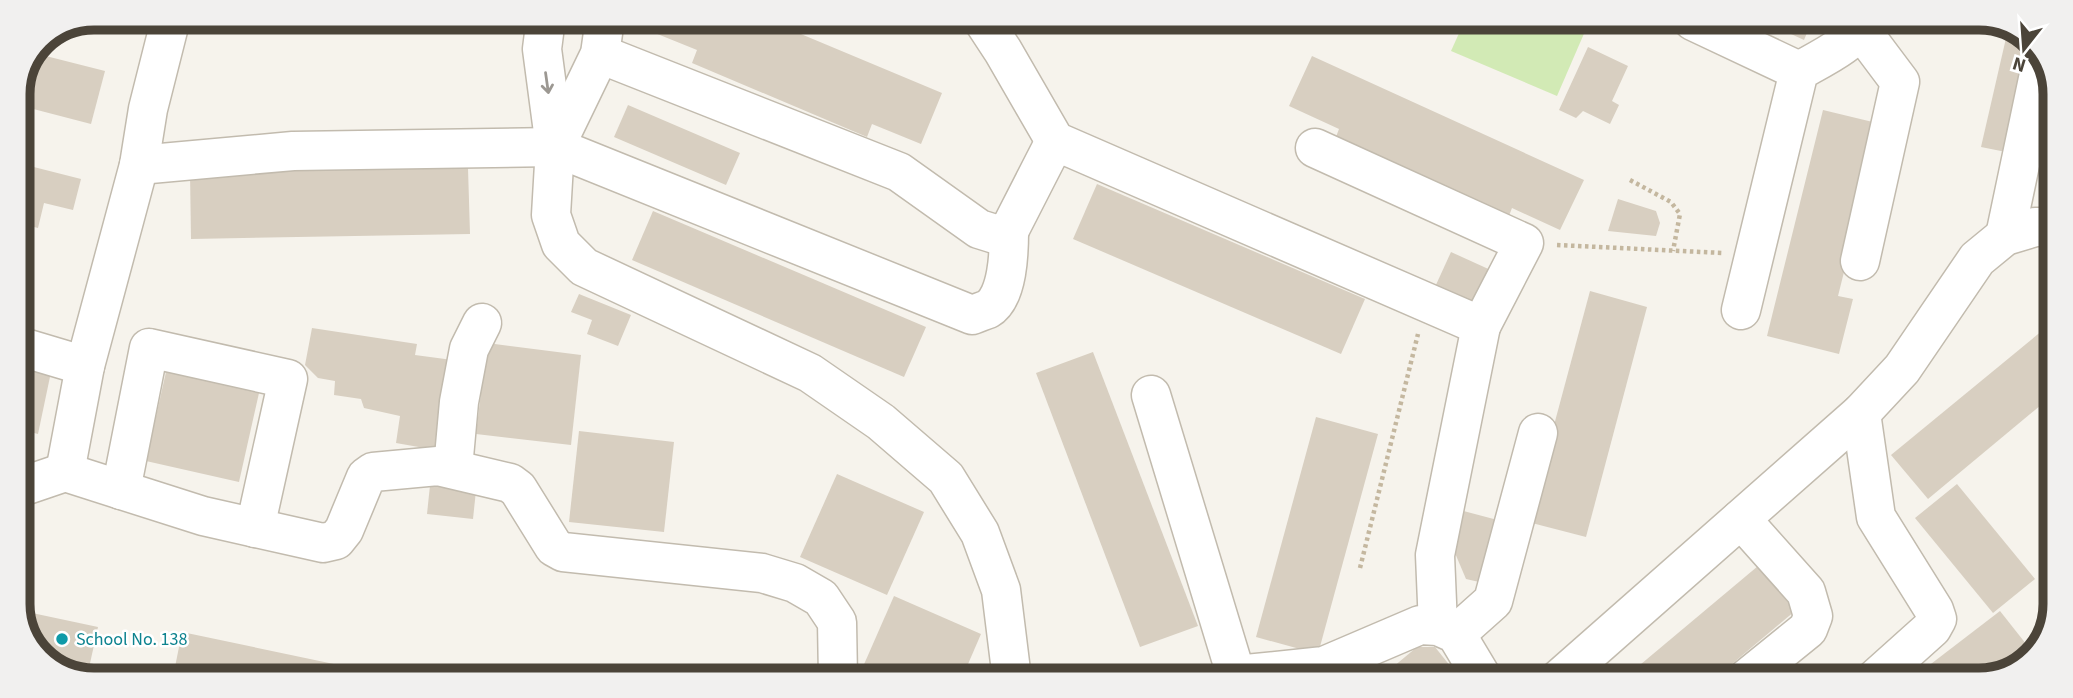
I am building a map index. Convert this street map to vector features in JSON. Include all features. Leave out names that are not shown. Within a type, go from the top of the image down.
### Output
[{"type":"street","points":[[65,472],[85,366],[139,164],[168,30]]},
{"type":"street","points":[[544,30],[542,50],[555,147],[551,215],[561,244],[584,267],[810,373],[881,422],[946,478],[980,533],[1001,590],[1011,668]]},
{"type":"street","points":[[989,30],[1055,141],[1481,326]]},
{"type":"street","points":[[1712,30],[1799,71]]},
{"type":"street","points":[[1741,310],[1799,71],[1842,46],[1857,30]]},
{"type":"street","points":[[1860,261],[1900,82],[1865,30]]},
{"type":"street","points":[[555,147],[603,36],[899,172],[979,229],[995,234],[1009,231]]},
{"type":"street","points":[[2006,236],[2040,72]]},
{"type":"street","points":[[139,164],[293,151],[555,147],[972,314],[989,308],[998,298],[1009,260],[1009,231],[1055,141]]},
{"type":"street","points":[[1315,148],[1524,243],[1481,326],[1435,555],[1447,630],[1474,668]]},
{"type":"street","points":[[1572,668],[1861,413],[1902,369],[1977,260],[2006,236],[2043,227]]},
{"type":"street","points":[[453,468],[459,402],[469,349],[482,323]]},
{"type":"street","points":[[121,490],[149,348],[288,379],[255,528]]},
{"type":"street","points":[[30,350],[85,366]]},
{"type":"street","points":[[1151,395],[1228,668]]},
{"type":"street","points":[[1861,413],[1876,517],[1937,619],[1932,628],[1887,668]]},
{"type":"street","points":[[1307,668],[1324,666],[1420,625],[1447,630],[1493,601],[1538,433]]},
{"type":"street","points":[[30,484],[65,472],[203,516],[323,543],[336,540],[344,530],[366,477],[373,472],[438,466],[453,468],[510,483],[518,489],[554,547],[563,552],[762,573],[795,583],[821,598],[837,622],[838,668]]},
{"type":"street","points":[[1741,519],[1806,592],[1813,616],[1808,629],[1760,668]]},
{"type":"path","points":[[1630,180],[1671,202],[1680,214],[1673,251]]},
{"type":"path","points":[[1524,243],[1755,255]]},
{"type":"path","points":[[1360,568],[1426,302]]},
{"type":"green space","points":[[1460,30],[1586,30],[1557,96],[1451,51]]},
{"type":"building","points":[[647,30],[791,30],[942,93],[921,144],[872,124],[867,137],[692,63],[697,50]]},
{"type":"building","points":[[1782,30],[1808,30],[1804,40]]},
{"type":"building","points":[[2007,35],[2029,54],[2006,152],[1981,147]]},
{"type":"building","points":[[1588,47],[1628,66],[1612,101],[1619,105],[1610,124],[1583,111],[1576,118],[1559,110]]},
{"type":"building","points":[[43,55],[105,71],[91,124],[30,108],[31,81]]},
{"type":"building","points":[[1312,56],[1584,180],[1560,230],[1512,208],[1507,221],[1334,142],[1339,129],[1289,106]]},
{"type":"building","points":[[628,105],[740,153],[726,185],[614,137]]},
{"type":"building","points":[[1823,110],[1881,124],[1838,296],[1853,299],[1839,354],[1767,336]]},
{"type":"building","points":[[30,166],[81,179],[73,210],[44,203],[38,228],[30,226]]},
{"type":"building","points":[[468,168],[470,234],[191,239],[190,172]]},
{"type":"building","points":[[1097,184],[1365,299],[1341,354],[1073,239]]},
{"type":"building","points":[[1618,199],[1656,211],[1660,223],[1656,236],[1608,231]]},
{"type":"building","points":[[653,211],[926,327],[904,377],[632,260]]},
{"type":"building","points":[[1451,252],[1495,272],[1478,307],[1435,287]]},
{"type":"building","points":[[1590,291],[1647,307],[1586,537],[1528,522]]},
{"type":"building","points":[[579,294],[631,315],[618,346],[587,334],[592,320],[571,312]]},
{"type":"building","points":[[312,328],[417,344],[415,355],[460,361],[447,452],[396,443],[400,416],[364,408],[361,399],[334,395],[335,381],[318,378],[305,365]]},
{"type":"building","points":[[2043,330],[2043,403],[1928,499],[1891,455]]},
{"type":"building","points":[[487,343],[581,355],[571,445],[476,434]]},
{"type":"building","points":[[1093,352],[1198,626],[1140,647],[1036,373]]},
{"type":"building","points":[[30,368],[51,372],[38,434],[30,432]]},
{"type":"building","points":[[166,372],[259,393],[239,482],[146,461]]},
{"type":"building","points":[[1316,417],[1378,434],[1318,654],[1256,637]]},
{"type":"building","points":[[579,431],[674,442],[664,532],[569,522]]},
{"type":"building","points":[[837,474],[924,512],[887,595],[800,557]]},
{"type":"building","points":[[431,476],[477,481],[473,519],[427,514]]},
{"type":"building","points":[[1957,484],[2035,579],[1993,613],[1915,518]]},
{"type":"building","points":[[1456,509],[1505,522],[1488,584],[1466,579],[1449,539]]},
{"type":"building","points":[[1758,566],[1795,611],[1727,668],[1636,668]]},
{"type":"building","points":[[894,596],[981,634],[966,668],[862,668]]},
{"type":"building","points":[[2000,611],[2027,646],[2015,657],[1988,668],[1926,668]]},
{"type":"building","name":"School No. 138","points":[[30,613],[98,627],[89,668],[85,668],[65,662],[48,650],[38,636]]},
{"type":"building","points":[[182,632],[353,668],[175,668]]},
{"type":"building","points":[[1417,647],[1435,647],[1452,668],[1394,668]]},
{"type":"place","name":"School No. 138","points":[[62,639]]}]
